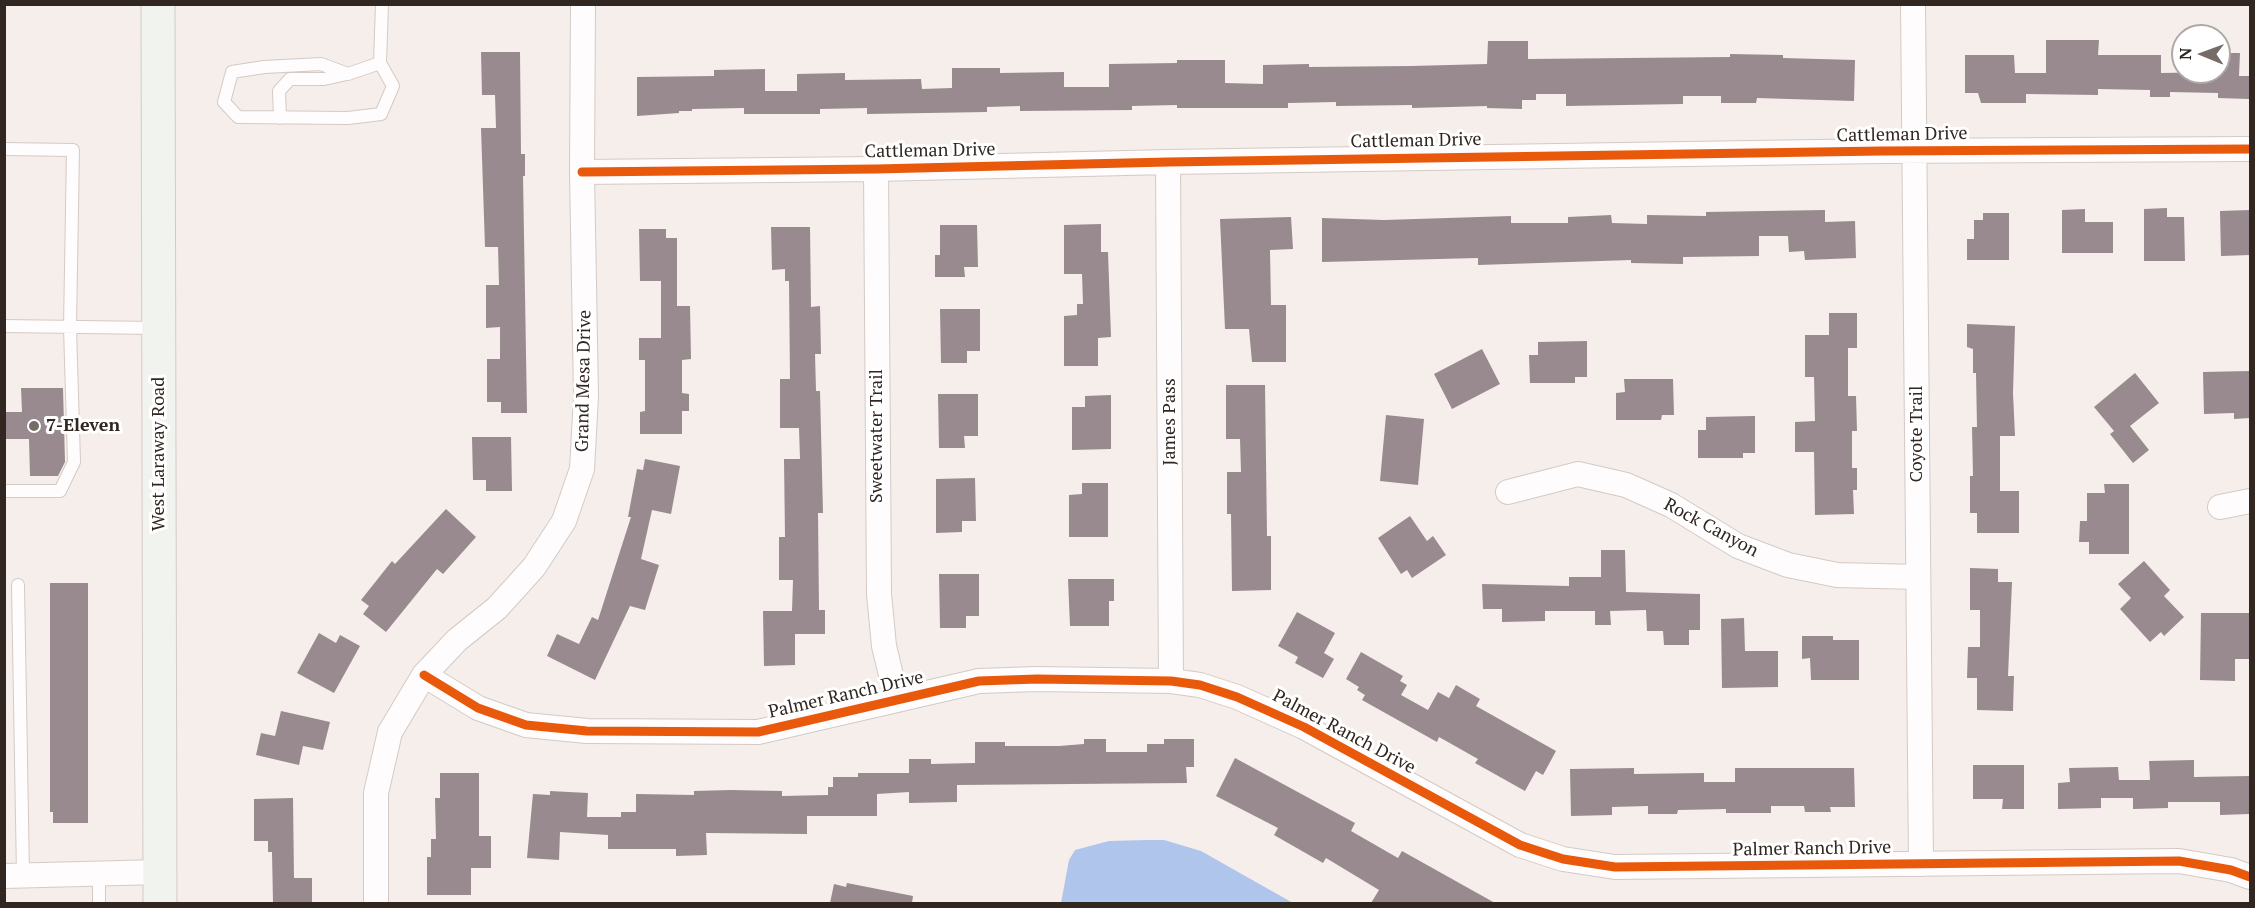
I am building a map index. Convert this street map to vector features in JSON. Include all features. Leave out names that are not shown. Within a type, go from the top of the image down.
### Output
[{"type":"main road","name":"West Laraway Road","points":[[158,4],[160,888]]},
{"type":"street","name":"Grand Mesa Drive","points":[[376,903],[376,793],[390,732],[424,675],[457,640],[497,608],[534,567],[564,521],[582,469],[586,396],[582,172],[583,4]]},
{"type":"street","name":"Coyote Trail","points":[[1913,4],[1921,864]]},
{"type":"street","name":"Cattleman Drive","points":[[582,172],[1915,151],[2250,149]]},
{"type":"street","name":"James Pass","points":[[1168,162],[1171,681]]},
{"type":"street","name":"Sweetwater Trail","points":[[876,169],[879,594],[884,646],[897,700]]},
{"type":"street","name":"Rock Canyon","points":[[1508,492],[1578,474],[1626,485],[1671,505],[1738,546],[1788,565],[1837,576],[1918,577]]},
{"type":"street","points":[[2220,507],[2250,501]]},
{"type":"street","name":"Palmer Ranch Drive","points":[[424,675],[478,708],[526,725],[587,731],[758,732],[979,681],[1037,679],[1171,681],[1200,685],[1237,697],[1304,727],[1520,845],[1563,859],[1615,867],[2179,861],[2231,870],[2250,877]]},
{"type":"street","points":[[14,876],[99,874],[160,888]]},
{"type":"lane","points":[[348,74],[321,64],[264,67],[232,72],[224,102],[238,117],[348,118],[381,114],[393,86],[380,63],[382,4]]},
{"type":"lane","points":[[280,118],[279,91],[290,79],[324,79],[380,63]]},
{"type":"lane","points":[[4,149],[73,150],[70,327],[74,462],[60,491],[4,491]]},
{"type":"lane","points":[[4,326],[159,328]]},
{"type":"lane","points":[[14,876],[18,585]]},
{"type":"lane","points":[[99,874],[99,903]]},
{"type":"water","points":[[1164,840],[1201,851],[1293,903],[1061,903],[1069,860],[1075,850],[1109,841]]},
{"type":"building","points":[[2046,40],[2099,40],[2098,55],[2161,55],[2161,73],[2171,73],[2171,84],[2231,84],[2231,53],[2240,53],[2239,76],[2249,76],[2249,99],[2218,98],[2218,93],[2170,92],[2170,97],[2150,97],[2150,90],[2098,89],[2098,95],[2026,94],[2026,103],[1981,103],[1978,93],[1965,93],[1965,55],[2014,55],[2015,73],[2046,73]]},
{"type":"building","points":[[1488,41],[1528,41],[1528,59],[1730,57],[1730,54],[1855,60],[1854,101],[1757,98],[1756,103],[1721,103],[1721,96],[1683,96],[1683,104],[1566,106],[1566,94],[1536,94],[1536,100],[1522,100],[1522,109],[1487,108],[1487,106],[1412,108],[1412,105],[1336,106],[1336,102],[1288,103],[1288,108],[1177,108],[1177,105],[1132,106],[1132,110],[1020,111],[1020,106],[987,107],[987,112],[867,114],[867,108],[820,109],[820,114],[744,114],[744,108],[692,109],[692,111],[679,111],[679,113],[637,116],[637,77],[714,76],[714,70],[765,69],[765,91],[797,91],[797,74],[845,73],[845,80],[921,79],[922,89],[952,88],[952,68],[1000,68],[1000,73],[1064,72],[1064,87],[1109,87],[1109,64],[1225,60],[1225,83],[1263,84],[1263,65],[1309,64],[1309,67],[1487,64]]},
{"type":"building","points":[[481,52],[520,52],[521,154],[525,154],[525,176],[523,176],[527,413],[501,413],[501,402],[487,402],[487,359],[500,359],[500,327],[486,328],[486,285],[499,285],[498,247],[485,247],[481,128],[496,128],[495,95],[482,95]]},
{"type":"building","points":[[2167,208],[2167,217],[2184,217],[2185,261],[2144,261],[2144,209]]},
{"type":"building","points":[[2085,209],[2085,222],[2113,222],[2113,253],[2062,253],[2062,210]]},
{"type":"building","points":[[1825,210],[1825,222],[1855,221],[1856,258],[1805,260],[1804,251],[1789,252],[1788,236],[1759,236],[1759,256],[1683,257],[1683,264],[1631,263],[1631,260],[1478,265],[1478,258],[1322,262],[1322,218],[1384,220],[1511,216],[1511,223],[1568,223],[1568,217],[1611,215],[1612,223],[1647,224],[1647,215],[1706,216],[1706,212]]},
{"type":"building","points":[[2250,210],[2250,255],[2221,256],[2220,211]]},
{"type":"building","points":[[1983,213],[2009,213],[2009,260],[1967,260],[1967,239],[1974,239],[1974,220],[1983,220]]},
{"type":"building","points":[[1291,217],[1293,249],[1270,250],[1271,305],[1286,305],[1286,362],[1252,362],[1249,329],[1225,329],[1220,219]]},
{"type":"building","points":[[1101,224],[1101,252],[1108,252],[1111,337],[1098,338],[1098,366],[1064,366],[1064,316],[1077,315],[1077,304],[1083,304],[1082,274],[1064,274],[1064,225]]},
{"type":"building","points":[[940,225],[977,225],[978,267],[964,267],[965,277],[935,277],[935,255],[940,255]]},
{"type":"building","points":[[771,227],[810,227],[811,307],[820,306],[821,354],[815,354],[816,391],[820,391],[823,513],[818,513],[819,610],[825,610],[825,634],[795,634],[795,665],[764,666],[763,611],[792,611],[793,580],[779,580],[779,537],[785,537],[784,459],[800,459],[799,428],[780,428],[780,379],[790,379],[789,281],[785,281],[785,269],[772,270]]},
{"type":"building","points":[[639,229],[666,229],[666,238],[677,238],[677,306],[690,306],[691,359],[682,360],[682,393],[689,394],[689,411],[682,411],[682,434],[640,434],[640,412],[645,411],[645,360],[639,360],[639,338],[661,338],[661,281],[640,281]]},
{"type":"building","points":[[940,309],[980,309],[980,351],[967,351],[967,363],[941,363]]},
{"type":"building","points":[[1829,313],[1857,313],[1857,348],[1848,348],[1848,396],[1856,396],[1857,431],[1852,431],[1852,468],[1857,468],[1857,490],[1853,490],[1854,514],[1815,515],[1814,452],[1795,452],[1795,422],[1815,421],[1814,377],[1805,377],[1805,335],[1829,335]]},
{"type":"building","points":[[1967,324],[2015,326],[2013,393],[2015,436],[2000,436],[2000,491],[2019,491],[2019,533],[1977,533],[1977,513],[1970,513],[1970,476],[1973,476],[1972,427],[1977,427],[1976,373],[1973,373],[1973,349],[1967,347]]},
{"type":"building","points":[[1587,341],[1587,377],[1575,377],[1575,383],[1530,383],[1529,355],[1538,355],[1538,342]]},
{"type":"building","points":[[1482,349],[1500,384],[1452,409],[1434,374]]},
{"type":"building","points":[[2250,371],[2250,418],[2234,419],[2234,413],[2204,414],[2203,372]]},
{"type":"building","points":[[2135,373],[2159,403],[2130,426],[2149,450],[2133,463],[2110,434],[2114,431],[2094,407]]},
{"type":"building","points":[[1624,379],[1673,379],[1674,415],[1662,415],[1661,420],[1616,420],[1616,393],[1625,392]]},
{"type":"building","points":[[1226,385],[1265,385],[1267,536],[1271,536],[1271,590],[1232,591],[1231,514],[1227,514],[1227,472],[1241,472],[1240,439],[1226,439]]},
{"type":"building","name":"7-Eleven","points":[[21,388],[63,388],[65,462],[58,476],[30,476],[29,439],[4,439],[4,412],[22,412]]},
{"type":"building","points":[[938,394],[978,394],[978,436],[964,436],[965,448],[939,448]]},
{"type":"building","points":[[1111,395],[1111,449],[1072,450],[1072,407],[1085,407],[1085,396]]},
{"type":"building","points":[[1386,415],[1424,419],[1418,485],[1380,481]]},
{"type":"building","points":[[1755,416],[1755,453],[1743,453],[1743,458],[1698,458],[1698,430],[1706,430],[1706,417]]},
{"type":"building","points":[[472,437],[511,437],[512,491],[486,491],[486,480],[473,480]]},
{"type":"building","points":[[645,459],[680,466],[671,514],[652,510],[641,559],[659,565],[645,610],[630,606],[595,680],[547,656],[557,634],[579,644],[592,617],[598,620],[631,517],[628,517],[637,469],[643,470]]},
{"type":"building","points":[[975,478],[976,521],[962,521],[962,532],[936,533],[936,479]]},
{"type":"building","points":[[1082,483],[1108,483],[1108,537],[1069,537],[1069,495],[1082,494]]},
{"type":"building","points":[[2104,484],[2129,484],[2129,554],[2089,554],[2089,542],[2079,542],[2080,521],[2087,521],[2087,493],[2105,493]]},
{"type":"building","points":[[446,509],[476,537],[443,574],[437,569],[386,632],[363,614],[369,606],[361,600],[392,561],[395,564]]},
{"type":"building","points":[[1410,516],[1427,541],[1433,536],[1446,555],[1412,578],[1407,570],[1401,574],[1378,538]]},
{"type":"building","points":[[1601,550],[1625,550],[1626,592],[1700,594],[1700,630],[1689,630],[1689,645],[1664,645],[1663,631],[1647,631],[1646,610],[1610,611],[1611,625],[1595,625],[1595,611],[1545,611],[1545,621],[1502,622],[1502,609],[1483,609],[1482,584],[1569,586],[1569,577],[1601,577]]},
{"type":"building","points":[[2144,561],[2170,590],[2164,596],[2184,617],[2164,636],[2161,632],[2150,642],[2120,609],[2131,598],[2118,584]]},
{"type":"building","points":[[1970,568],[1998,569],[1998,582],[2012,582],[2008,676],[2014,676],[2013,711],[1977,710],[1977,678],[1967,678],[1968,647],[1980,647],[1980,610],[1970,610]]},
{"type":"building","points":[[939,574],[979,574],[979,616],[966,616],[966,628],[940,628]]},
{"type":"building","points":[[1068,579],[1114,579],[1114,601],[1109,601],[1109,626],[1070,626]]},
{"type":"building","points":[[50,583],[88,583],[88,823],[53,823],[53,812],[50,812]]},
{"type":"building","points":[[1297,612],[1335,633],[1324,653],[1334,659],[1323,678],[1295,663],[1298,657],[1278,646]]},
{"type":"building","points":[[2201,613],[2250,613],[2250,659],[2235,659],[2235,681],[2200,680]]},
{"type":"building","points":[[1744,618],[1745,651],[1778,651],[1778,687],[1722,688],[1721,619]]},
{"type":"building","points":[[319,633],[336,643],[340,635],[360,646],[334,693],[297,673]]},
{"type":"building","points":[[1802,636],[1833,636],[1833,640],[1859,640],[1859,680],[1811,680],[1810,658],[1802,659]]},
{"type":"building","points":[[1361,652],[1403,676],[1400,681],[1407,685],[1401,695],[1428,710],[1438,692],[1449,698],[1456,685],[1480,699],[1476,706],[1556,751],[1543,775],[1536,771],[1525,791],[1475,763],[1478,759],[1439,737],[1437,742],[1362,700],[1365,695],[1357,690],[1359,687],[1346,679]]},
{"type":"building","points":[[281,711],[330,722],[323,750],[303,746],[299,765],[256,755],[261,733],[275,736]]},
{"type":"building","points":[[1084,739],[1106,739],[1106,752],[1147,752],[1147,744],[1164,744],[1164,739],[1194,739],[1194,767],[1186,767],[1187,783],[957,785],[957,802],[909,803],[909,792],[877,794],[877,816],[807,816],[807,834],[706,833],[707,855],[676,856],[676,849],[608,849],[608,835],[560,832],[559,860],[527,858],[533,794],[550,795],[550,791],[588,793],[587,817],[621,817],[621,812],[636,812],[636,794],[694,795],[694,791],[731,790],[782,791],[782,796],[828,795],[828,787],[833,787],[833,777],[858,777],[858,773],[909,773],[909,759],[931,759],[931,764],[975,763],[975,742],[1005,742],[1005,746],[1059,746],[1084,744]]},
{"type":"building","points":[[1235,758],[1355,823],[1351,831],[1398,858],[1402,851],[1495,903],[1371,903],[1379,890],[1326,858],[1323,863],[1274,835],[1278,828],[1216,796]]},
{"type":"building","points":[[2194,760],[2194,777],[2250,776],[2250,814],[2220,815],[2220,802],[2168,802],[2168,808],[2133,809],[2133,798],[2101,798],[2101,808],[2058,809],[2058,783],[2070,782],[2069,768],[2118,767],[2119,780],[2150,780],[2149,761]]},
{"type":"building","points":[[1973,765],[2024,765],[2024,809],[2002,809],[2003,799],[1973,799]]},
{"type":"building","points":[[1634,768],[1634,774],[1704,773],[1704,782],[1735,782],[1735,768],[1854,768],[1855,807],[1830,807],[1831,812],[1805,812],[1804,806],[1771,806],[1771,813],[1726,813],[1726,809],[1678,810],[1677,814],[1648,814],[1648,806],[1612,807],[1612,815],[1571,816],[1570,769]]},
{"type":"building","points":[[440,773],[479,773],[479,836],[491,836],[491,868],[471,868],[471,895],[427,895],[427,857],[431,857],[431,839],[436,839],[435,798],[440,798]]},
{"type":"building","points":[[293,798],[294,878],[312,878],[312,903],[273,903],[272,852],[268,852],[268,841],[254,841],[254,799]]},
{"type":"building","points":[[847,883],[913,896],[912,903],[830,903],[834,884],[846,887]]},
{"type":"cycle path","points":[[582,172],[1882,151],[2250,149]]},
{"type":"cycle path","points":[[424,675],[478,708],[526,725],[587,731],[758,732],[979,681],[1037,679],[1171,681],[1200,685],[1237,697],[1304,727],[1520,845],[1563,859],[1615,867],[2179,861],[2231,870],[2250,877]]},
{"type":"place","name":"7-Eleven","points":[[34,426]]}]
